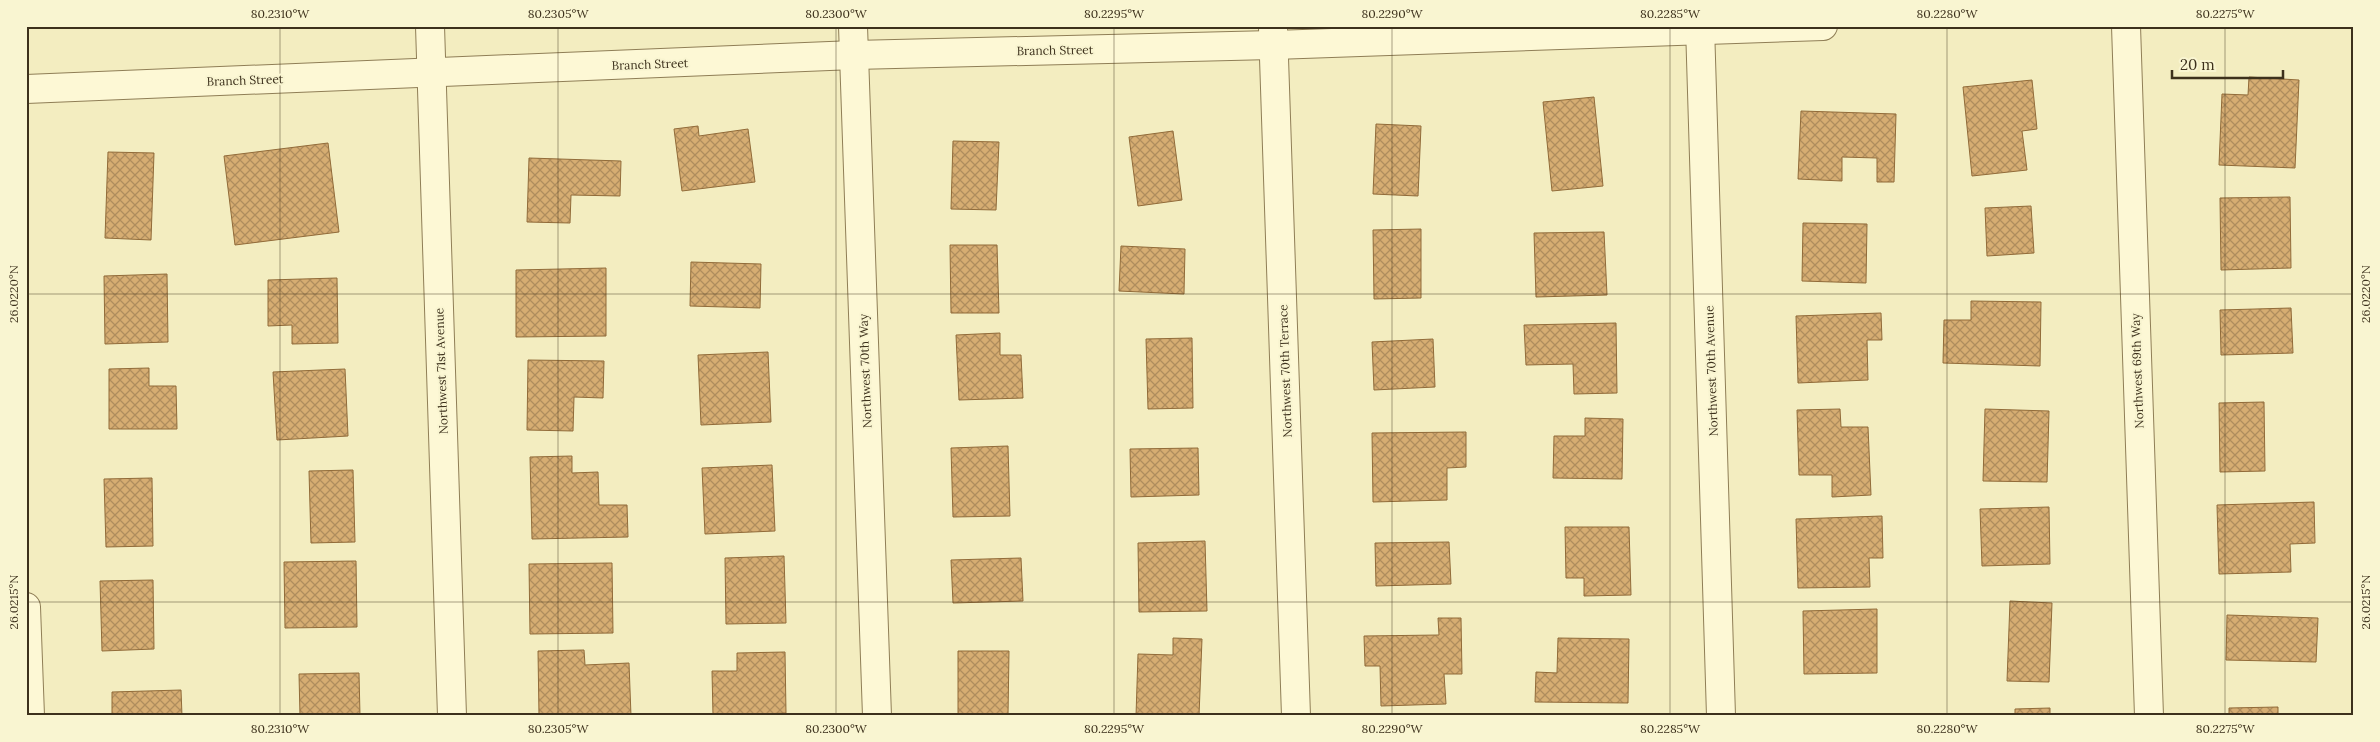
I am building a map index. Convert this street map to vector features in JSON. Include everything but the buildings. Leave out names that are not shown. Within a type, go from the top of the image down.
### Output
[{"type":"street","name":"Northwest 71st Avenue","points":[[430,26],[452,716]]},
{"type":"street","name":"Northwest 70th Way","points":[[853,26],[877,716]]},
{"type":"street","name":"Branch Street","points":[[26,89],[854,55],[1274,35],[1823,26]]},
{"type":"street","name":"Northwest 69th Way","points":[[2126,26],[2149,716]]},
{"type":"street","name":"Northwest 70th Avenue","points":[[1700,28],[1722,716]]},
{"type":"street","name":"Northwest 70th Terrace","points":[[1274,35],[1296,716]]},
{"type":"street","points":[[26,607],[30,716]]}]
